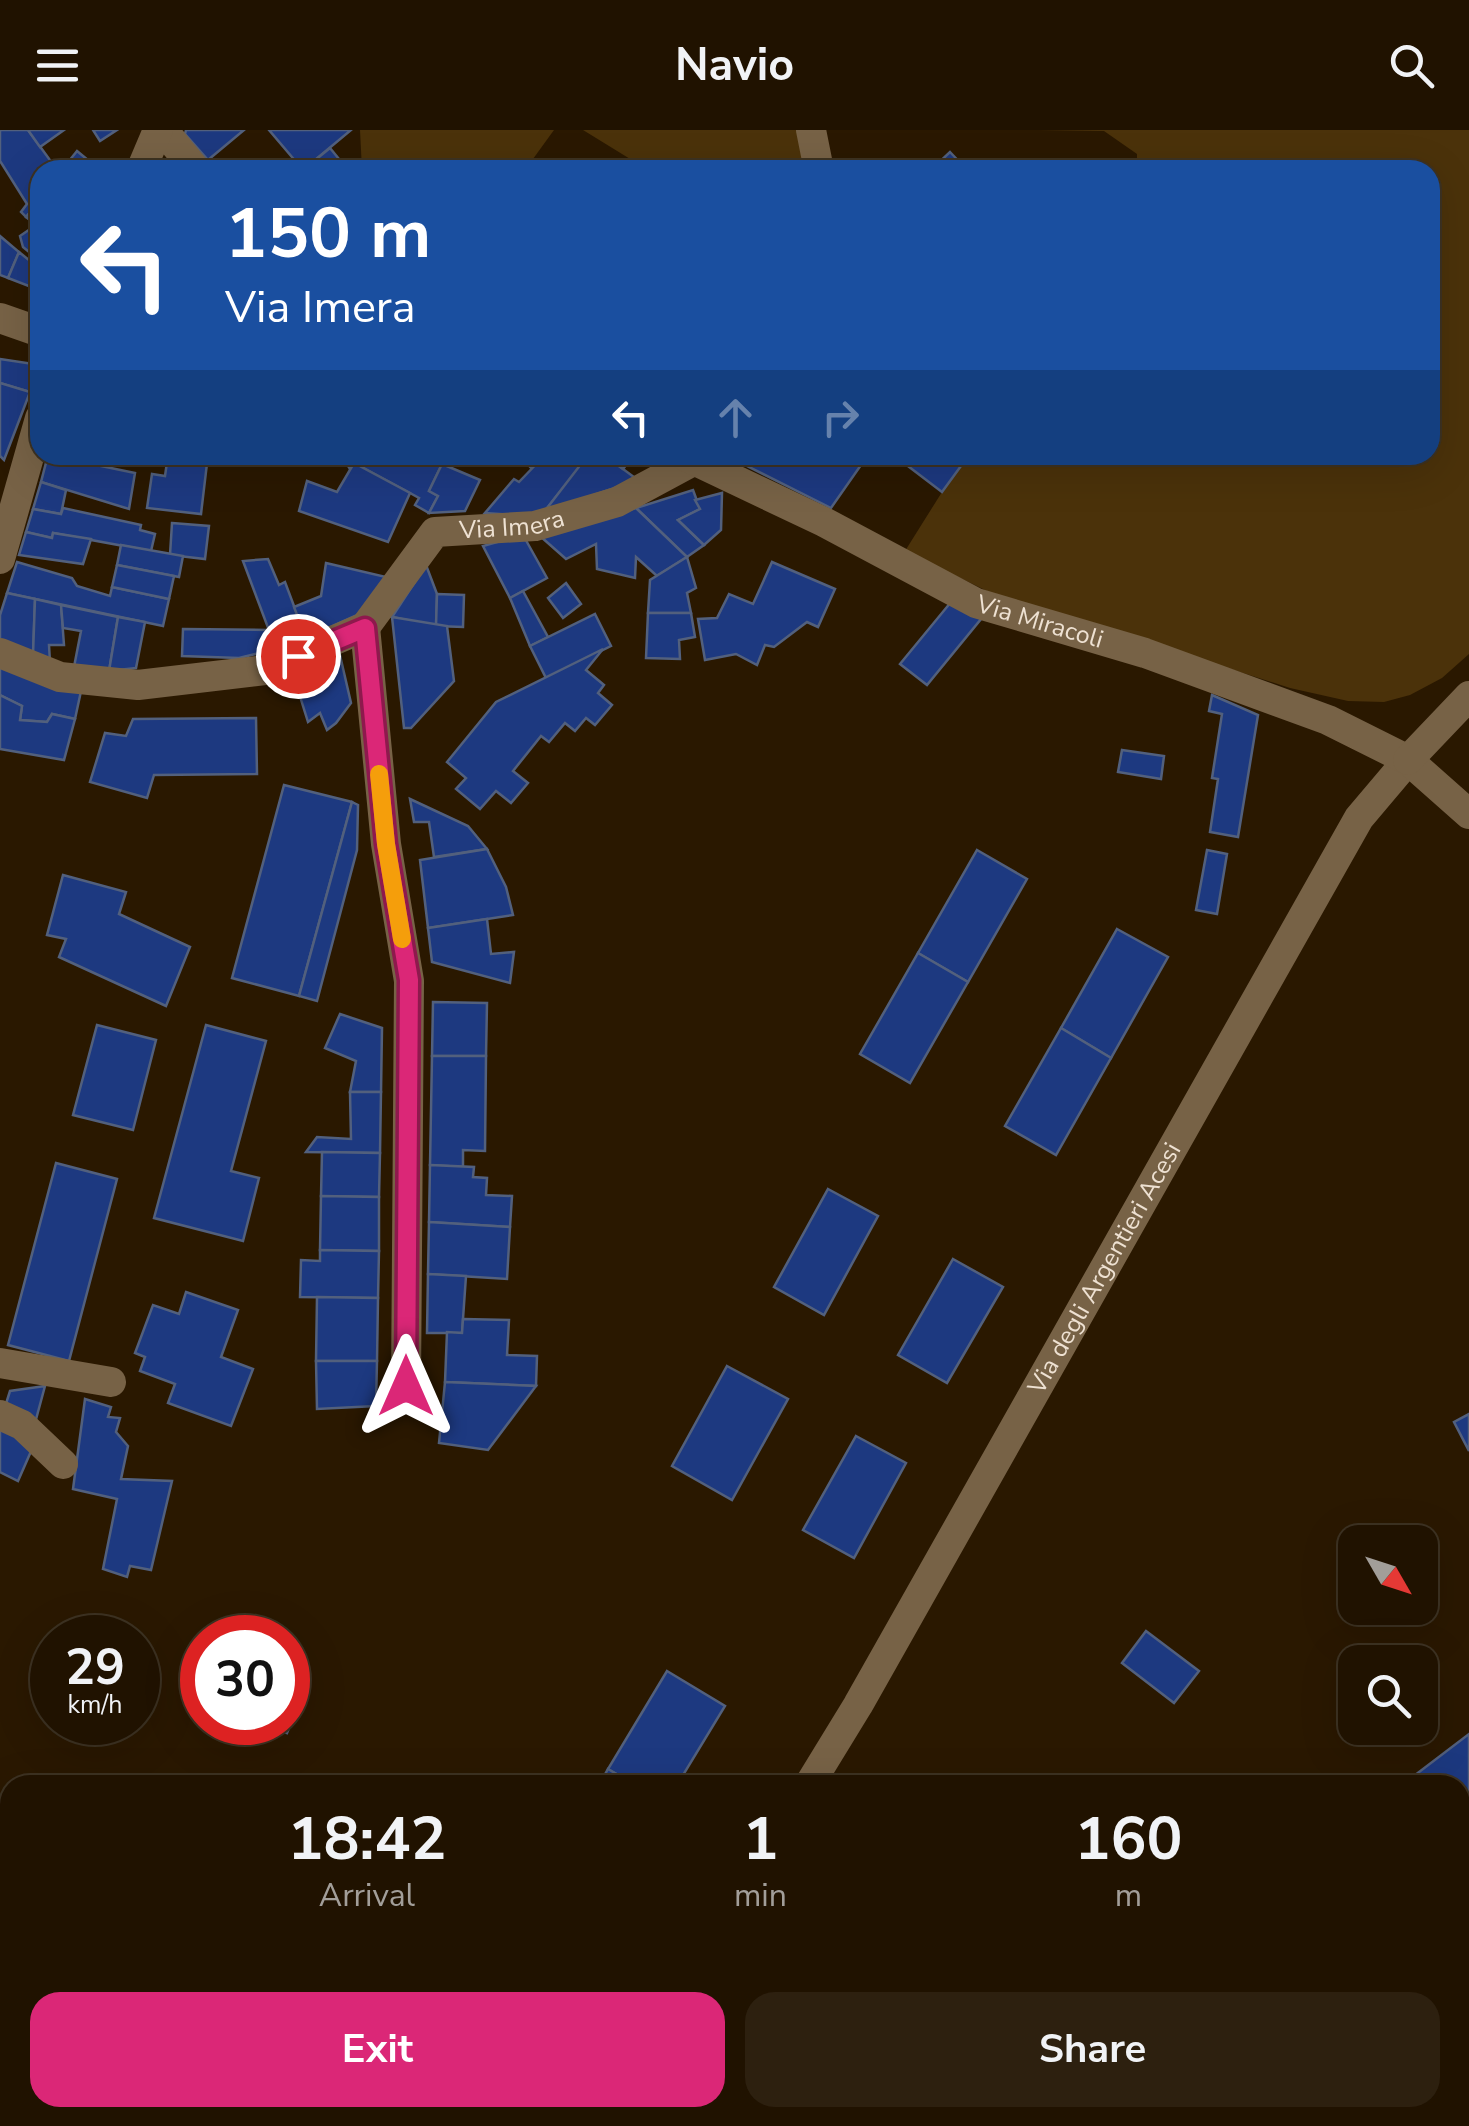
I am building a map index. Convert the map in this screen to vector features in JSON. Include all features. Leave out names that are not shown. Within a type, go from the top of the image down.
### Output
[{"type":"street","points":[[146,160],[160,130],[187,160]]},
{"type":"street","points":[[812,130],[815,160]]},
{"type":"street","points":[[0,318],[30,328]]},
{"type":"street","points":[[0,559],[30,453]]},
{"type":"street","name":"Via Imera","points":[[365,628],[436,532],[535,526],[617,502],[677,465]]},
{"type":"street","name":"Via Miracoli","points":[[703,465],[824,522],[976,604],[1145,653],[1328,720],[1408,760],[1469,814]]},
{"type":"street","points":[[0,653],[60,676],[138,685],[265,670],[365,628],[386,844],[409,980],[406,1386]]},
{"type":"street","name":"Via degli Argentieri Acesi","points":[[816,1775],[1359,818],[1469,696]]},
{"type":"street","points":[[0,1363],[111,1382]]},
{"type":"street","points":[[0,1416],[22,1425],[63,1464]]},
{"type":"shaded area","points":[[360,130],[554,130],[532,160],[362,160]]},
{"type":"shaded area","points":[[583,130],[800,130],[802,160],[632,160]]},
{"type":"shaded area","points":[[1038,130],[1469,130],[1469,654],[1442,678],[1410,695],[1384,702],[1348,701],[1290,688],[987,591],[905,551],[962,465],[1440,465],[1440,160],[1137,160],[1137,154],[1104,131]]},
{"type":"building","points":[[0,130],[28,130],[50,160],[30,160],[30,212],[26,217],[21,212],[27,204],[0,161]]},
{"type":"building","points":[[28,130],[64,130],[40,147]]},
{"type":"building","points":[[93,130],[117,130],[100,141]]},
{"type":"building","points":[[186,130],[244,130],[208,160],[185,134]]},
{"type":"building","points":[[269,130],[351,130],[315,160],[294,160]]},
{"type":"building","points":[[330,148],[340,160],[315,160]]},
{"type":"building","points":[[77,151],[88,160],[70,160]]},
{"type":"building","points":[[950,152],[958,160],[942,160]]},
{"type":"building","points":[[30,229],[30,253],[23,247],[20,236]]},
{"type":"building","points":[[0,236],[19,252],[8,278],[0,275]]},
{"type":"building","points":[[19,252],[30,261],[30,287],[8,278]]},
{"type":"building","points":[[0,359],[30,364],[30,392],[0,383]]},
{"type":"building","points":[[0,383],[30,392],[4,460],[0,456]]},
{"type":"building","points":[[45,465],[96,465],[135,473],[129,509],[41,482]]},
{"type":"building","points":[[167,465],[207,465],[201,514],[147,508],[152,474],[165,476]]},
{"type":"building","points":[[353,465],[358,465],[410,493],[388,542],[299,511],[307,481],[337,492]]},
{"type":"building","points":[[358,465],[442,465],[429,491],[438,496],[429,513],[415,505],[419,498]]},
{"type":"building","points":[[442,465],[480,480],[465,511],[429,513],[438,496],[429,491]]},
{"type":"building","points":[[535,465],[581,465],[544,512],[530,516],[485,513],[514,479],[519,482]]},
{"type":"building","points":[[580,465],[618,465],[638,480],[544,512]]},
{"type":"building","points":[[745,465],[861,465],[831,508]]},
{"type":"building","points":[[907,465],[962,465],[942,492]]},
{"type":"building","points":[[41,482],[66,490],[61,514],[33,509]]},
{"type":"building","points":[[693,490],[700,509],[678,520],[704,545],[687,557],[636,508]]},
{"type":"building","points":[[722,493],[721,530],[704,545],[678,520],[700,509],[695,500]]},
{"type":"building","points":[[63,508],[141,525],[140,530],[155,534],[151,551],[53,533],[52,538],[26,532],[33,509],[61,514]]},
{"type":"building","points":[[636,508],[687,557],[657,576],[636,557],[635,578],[597,569],[596,544],[566,559],[540,536]]},
{"type":"building","points":[[172,523],[209,526],[205,559],[170,555]]},
{"type":"building","points":[[26,532],[52,538],[53,533],[91,539],[83,564],[19,555]]},
{"type":"building","points":[[523,535],[547,578],[510,598],[483,546]]},
{"type":"building","points":[[121,545],[183,556],[179,577],[117,565]]},
{"type":"building","points":[[687,557],[696,588],[687,593],[691,613],[648,613],[650,580]]},
{"type":"building","points":[[268,559],[279,585],[285,582],[306,638],[276,649],[243,561]]},
{"type":"building","points":[[17,562],[72,578],[77,586],[110,596],[112,587],[169,599],[163,626],[7,593]]},
{"type":"building","points":[[772,562],[835,589],[818,627],[807,622],[774,647],[765,645],[757,665],[736,654],[705,660],[698,619],[717,618],[729,594],[753,604]]},
{"type":"building","points":[[326,563],[386,577],[364,612],[306,638],[294,607],[321,596]]},
{"type":"building","points":[[117,565],[174,576],[169,599],[112,587]]},
{"type":"building","points":[[426,565],[437,594],[436,626],[392,617]]},
{"type":"building","points":[[566,583],[581,604],[563,618],[548,598]]},
{"type":"building","points":[[523,591],[548,637],[530,646],[510,598]]},
{"type":"building","points":[[7,593],[35,599],[33,655],[0,640],[0,615]]},
{"type":"building","points":[[437,594],[464,595],[463,627],[436,626]]},
{"type":"building","points":[[35,599],[61,605],[64,645],[49,645],[50,662],[33,655]]},
{"type":"building","points":[[951,602],[981,619],[927,685],[900,664]]},
{"type":"building","points":[[61,605],[118,617],[109,671],[74,667],[81,631],[63,628]]},
{"type":"building","points":[[648,613],[691,613],[695,637],[679,640],[680,659],[646,658]]},
{"type":"building","points":[[595,614],[611,646],[546,678],[530,646]]},
{"type":"building","points":[[118,617],[145,622],[136,668],[109,671]]},
{"type":"building","points":[[392,617],[447,626],[454,681],[411,728],[404,728]]},
{"type":"building","points":[[183,629],[269,630],[276,649],[239,658],[182,656]]},
{"type":"building","points":[[603,649],[586,670],[604,685],[598,693],[612,705],[595,725],[586,718],[575,731],[565,723],[549,742],[541,736],[513,771],[528,783],[511,803],[496,791],[480,809],[456,789],[466,778],[447,762],[496,702]]},
{"type":"building","points":[[339,651],[351,703],[327,730],[320,713],[308,722],[293,674]]},
{"type":"building","points":[[0,667],[81,691],[75,719],[52,714],[47,722],[20,720],[22,706],[0,695]]},
{"type":"building","points":[[0,695],[22,706],[20,720],[47,722],[52,714],[75,719],[64,760],[0,749]]},
{"type":"building","points":[[1212,695],[1258,715],[1238,837],[1210,832],[1218,779],[1212,778],[1222,714],[1209,711]]},
{"type":"building","points":[[256,718],[257,774],[154,775],[147,798],[90,782],[105,733],[126,736],[133,719]]},
{"type":"building","points":[[1122,750],[1164,756],[1161,779],[1118,772]]},
{"type":"building","points":[[284,785],[352,802],[299,996],[232,978]]},
{"type":"building","points":[[410,799],[468,826],[487,849],[434,857],[429,822],[414,822]]},
{"type":"building","points":[[352,802],[358,805],[357,850],[317,1001],[299,996]]},
{"type":"building","points":[[487,849],[506,887],[513,915],[428,928],[420,860]]},
{"type":"building","points":[[977,850],[1027,879],[968,982],[918,953]]},
{"type":"building","points":[[1207,850],[1227,854],[1217,914],[1196,910]]},
{"type":"building","points":[[63,875],[126,892],[119,914],[190,947],[166,1006],[59,957],[66,939],[47,935]]},
{"type":"building","points":[[487,919],[491,954],[514,952],[510,983],[432,962],[428,928]]},
{"type":"building","points":[[1117,929],[1168,957],[1111,1058],[1061,1028]]},
{"type":"building","points":[[918,953],[968,982],[910,1083],[860,1054]]},
{"type":"building","points":[[433,1002],[487,1003],[486,1056],[432,1056]]},
{"type":"building","points":[[340,1014],[382,1028],[381,1092],[350,1092],[356,1061],[325,1048]]},
{"type":"building","points":[[97,1025],[156,1040],[133,1130],[73,1115]]},
{"type":"building","points":[[206,1025],[266,1041],[231,1171],[259,1178],[243,1241],[154,1218]]},
{"type":"building","points":[[1061,1028],[1111,1058],[1056,1155],[1005,1126]]},
{"type":"building","points":[[432,1056],[486,1056],[485,1151],[463,1150],[463,1167],[430,1165]]},
{"type":"building","points":[[350,1092],[381,1092],[380,1153],[306,1152],[317,1137],[351,1139]]},
{"type":"building","points":[[322,1152],[380,1153],[379,1197],[321,1196]]},
{"type":"building","points":[[56,1163],[117,1179],[69,1361],[8,1345]]},
{"type":"building","points":[[430,1165],[474,1167],[473,1177],[487,1178],[486,1195],[512,1196],[510,1227],[429,1222]]},
{"type":"building","points":[[828,1189],[878,1216],[824,1315],[774,1287]]},
{"type":"building","points":[[321,1196],[379,1197],[379,1251],[320,1250]]},
{"type":"building","points":[[429,1222],[510,1227],[507,1279],[428,1274]]},
{"type":"building","points":[[320,1250],[379,1251],[378,1298],[300,1297],[301,1260],[320,1261]]},
{"type":"building","points":[[953,1259],[1003,1287],[947,1383],[898,1355]]},
{"type":"building","points":[[428,1274],[466,1276],[462,1333],[427,1333]]},
{"type":"building","points":[[186,1292],[238,1310],[221,1357],[253,1369],[231,1426],[168,1403],[175,1384],[140,1371],[145,1357],[135,1353],[153,1305],[179,1314]]},
{"type":"building","points":[[317,1297],[378,1298],[377,1361],[316,1361]]},
{"type":"building","points":[[463,1319],[509,1320],[507,1355],[537,1356],[536,1386],[445,1382],[447,1332],[462,1333]]},
{"type":"building","points":[[316,1361],[377,1361],[376,1406],[317,1409]]},
{"type":"building","points":[[727,1366],[788,1399],[732,1500],[672,1466]]},
{"type":"building","points":[[445,1382],[536,1386],[488,1450],[439,1443]]},
{"type":"building","points":[[45,1386],[35,1423],[4,1410],[10,1391]]},
{"type":"building","points":[[85,1399],[111,1407],[108,1417],[120,1418],[116,1432],[128,1446],[121,1479],[172,1481],[151,1570],[130,1566],[127,1577],[103,1569],[117,1499],[73,1489]]},
{"type":"building","points":[[1469,1414],[1469,1451],[1454,1422]]},
{"type":"building","points":[[0,1421],[32,1449],[18,1481],[0,1472]]},
{"type":"building","points":[[856,1436],[906,1463],[854,1558],[803,1530]]},
{"type":"building","points":[[1146,1631],[1199,1671],[1174,1703],[1122,1663]]},
{"type":"building","points":[[667,1671],[725,1706],[683,1775],[618,1775],[608,1769]]},
{"type":"building","points":[[1469,1734],[1469,1775],[1415,1775]]},
{"type":"slow traffic","points":[[379,774],[402,939]]},
{"type":"route","points":[[298,656],[365,628],[386,844],[409,980],[406,1386]]}]
